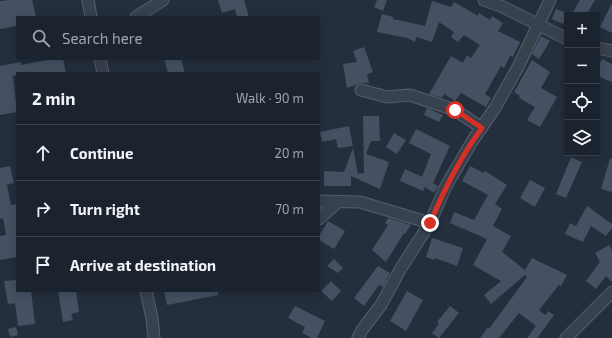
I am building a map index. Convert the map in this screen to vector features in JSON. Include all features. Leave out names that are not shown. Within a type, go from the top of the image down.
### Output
[{"type":"street","points":[[88,0],[91,16]]},
{"type":"street","points":[[138,16],[163,0]]},
{"type":"street","points":[[484,0],[503,7],[564,38]]},
{"type":"street","points":[[358,338],[362,330],[381,305],[401,268],[430,223],[446,186],[518,67],[537,24],[550,0]]},
{"type":"street","points":[[600,49],[612,51]]},
{"type":"street","points":[[100,60],[103,72]]},
{"type":"street","points":[[361,90],[387,97],[410,95],[455,110],[482,128]]},
{"type":"street","points":[[320,201],[360,202],[430,223]]},
{"type":"street","points":[[320,219],[338,202]]},
{"type":"street","points":[[146,292],[152,318],[154,338]]},
{"type":"street","points":[[568,338],[612,292]]},
{"type":"building","points":[[32,0],[36,16],[16,16],[16,26],[0,29],[0,1]]},
{"type":"building","points":[[218,0],[244,0],[249,16],[237,16],[235,9],[222,13]]},
{"type":"building","points":[[377,0],[387,0],[383,11],[374,7]]},
{"type":"building","points":[[580,0],[595,0],[588,12],[573,12]]},
{"type":"building","points":[[432,1],[451,7],[454,2],[478,16],[479,13],[490,20],[492,16],[503,23],[498,31],[520,42],[513,57],[510,56],[504,68],[501,66],[485,94],[491,98],[486,107],[461,93],[455,101],[444,94],[442,98],[429,94],[451,56],[463,63],[467,55],[471,58],[480,45],[464,35],[458,42],[451,37],[454,32],[439,22],[432,42],[416,37],[415,42],[407,38],[377,32],[382,14],[393,17],[393,19],[425,26]]},
{"type":"building","points":[[612,3],[612,33],[600,27]]},
{"type":"building","points":[[556,9],[564,12],[563,24],[552,19]]},
{"type":"building","points":[[541,36],[550,41],[539,59],[532,54]]},
{"type":"building","points":[[364,47],[373,72],[367,74],[369,83],[360,83],[347,88],[343,64],[357,62],[353,51]]},
{"type":"building","points":[[602,59],[612,64],[612,82],[600,77],[600,63]]},
{"type":"building","points":[[48,60],[63,60],[66,72],[16,72],[16,75],[13,76],[16,112],[0,115],[0,66],[21,62],[21,65]]},
{"type":"building","points":[[164,60],[181,60],[185,72],[168,72]]},
{"type":"building","points":[[532,60],[550,72],[541,88],[557,97],[540,127],[527,120],[535,107],[519,98],[520,96],[514,92]]},
{"type":"building","points":[[427,108],[443,115],[439,122],[424,115]]},
{"type":"building","points":[[363,116],[379,116],[380,141],[371,141],[366,154],[389,162],[380,189],[351,176],[351,186],[324,186],[324,171],[344,172],[353,148],[358,174],[364,173]]},
{"type":"building","points":[[349,126],[353,146],[338,148],[336,139],[322,142],[320,132]]},
{"type":"building","points":[[416,129],[450,146],[433,183],[438,186],[434,193],[425,187],[423,191],[400,181],[405,169],[422,177],[431,154],[409,143]]},
{"type":"building","points":[[394,133],[406,140],[397,154],[386,147]]},
{"type":"building","points":[[571,157],[582,162],[566,198],[556,194]]},
{"type":"building","points":[[610,159],[612,159],[612,192],[601,189]]},
{"type":"building","points":[[10,166],[14,183],[7,185],[11,205],[16,204],[16,257],[0,260],[0,236],[6,235],[3,218],[0,219],[0,168]]},
{"type":"building","points":[[470,166],[484,173],[485,171],[507,185],[495,204],[502,209],[493,226],[511,236],[502,252],[525,270],[532,258],[567,275],[561,286],[559,285],[539,310],[545,315],[548,311],[554,315],[537,338],[527,338],[536,326],[519,313],[499,338],[480,338],[488,327],[489,329],[527,277],[525,275],[491,304],[484,295],[501,281],[473,265],[487,239],[450,223],[454,212],[474,220],[488,195],[462,181]]},
{"type":"building","points":[[530,180],[545,188],[535,207],[520,198]]},
{"type":"building","points":[[587,206],[612,224],[612,228],[606,236],[591,226],[583,242],[565,234],[570,223],[576,226]]},
{"type":"building","points":[[388,218],[411,225],[405,234],[404,233],[386,262],[372,250],[388,225],[385,223]]},
{"type":"building","points":[[328,221],[345,231],[334,249],[320,241],[320,234]]},
{"type":"building","points":[[432,238],[463,248],[457,266],[435,258],[434,260],[426,257]]},
{"type":"building","points":[[609,245],[612,250],[612,282],[606,276],[596,289],[586,281],[600,262],[595,253]]},
{"type":"building","points":[[334,259],[343,268],[338,273],[327,266]]},
{"type":"building","points":[[378,266],[390,273],[383,287],[379,285],[364,306],[354,298]]},
{"type":"building","points":[[16,280],[16,292],[31,292],[35,324],[18,326],[15,303],[8,304],[4,281]]},
{"type":"building","points":[[331,281],[341,291],[332,301],[321,291]]},
{"type":"building","points":[[407,291],[423,300],[406,331],[390,321]]},
{"type":"building","points":[[58,292],[76,292],[79,312],[71,314],[73,320],[63,322]]},
{"type":"building","points":[[164,292],[218,292],[218,295],[167,305]]},
{"type":"building","points":[[295,306],[325,321],[317,338],[312,338],[302,333],[305,327],[288,318]]},
{"type":"building","points":[[450,306],[459,313],[439,338],[432,333],[439,324],[437,322]]},
{"type":"building","points":[[16,327],[18,335],[10,337],[8,329]]},
{"type":"route","points":[[430,223],[446,186],[473,140],[482,128],[455,110]]}]
